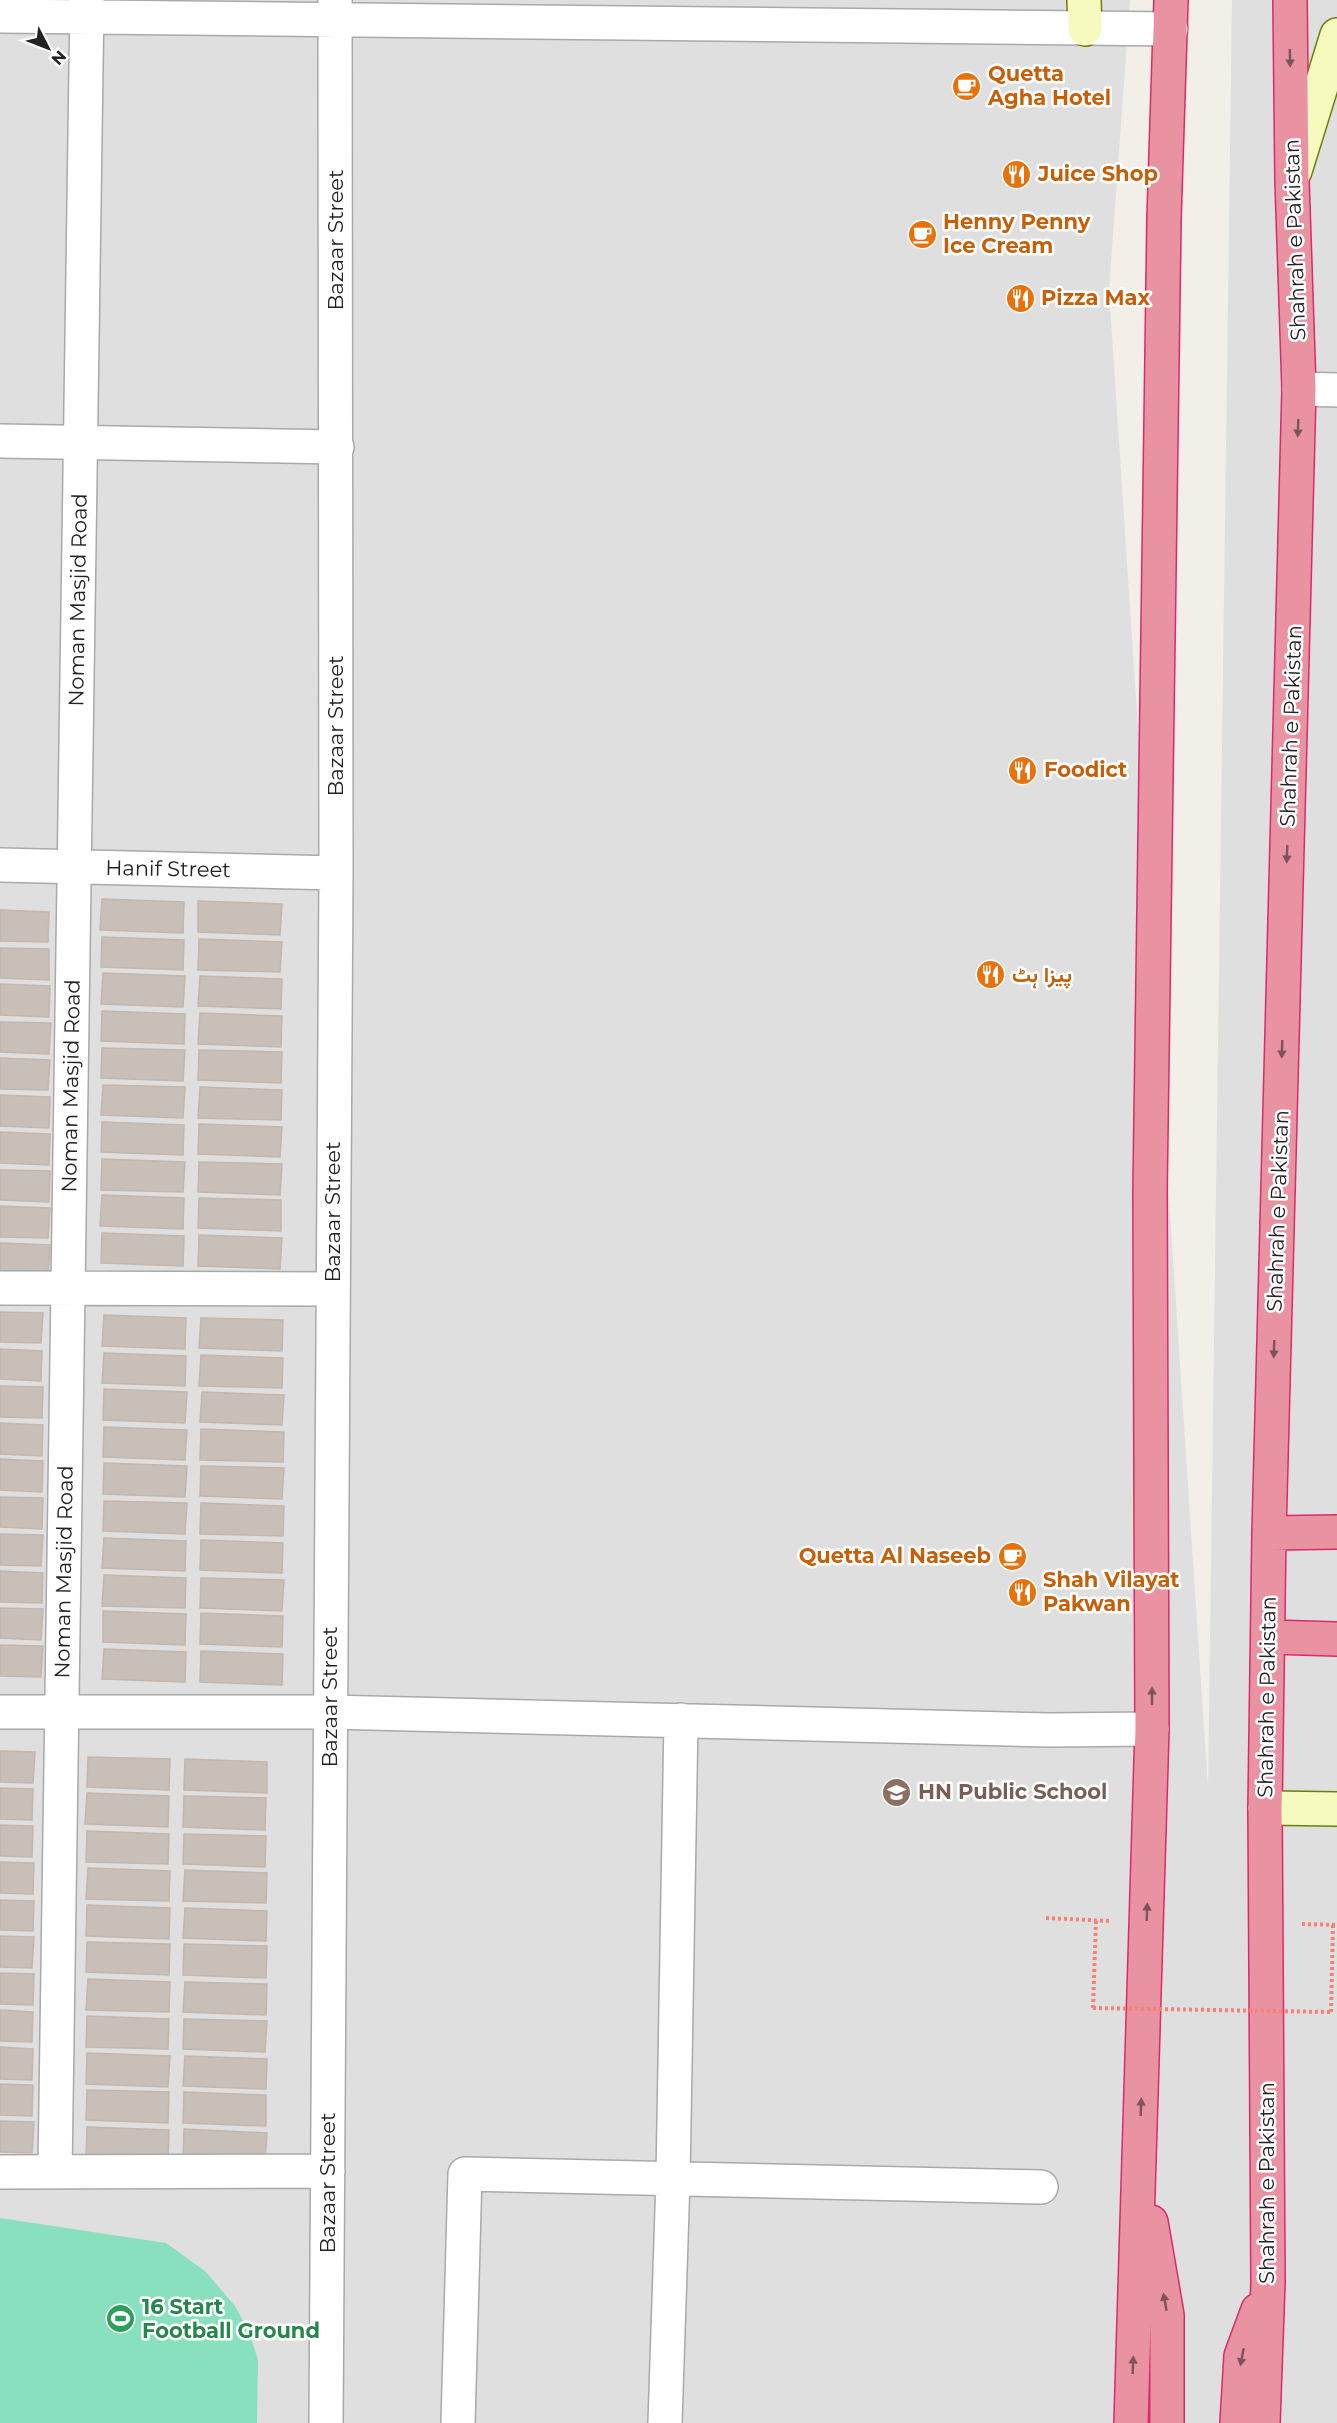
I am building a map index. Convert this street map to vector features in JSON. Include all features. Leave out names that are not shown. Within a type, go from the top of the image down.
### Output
[{"type":"highway","name":"Shahrah e Pakistan","points":[[1263,2423],[1268,2282],[1265,1808],[1269,1533],[1299,389],[1292,181],[1290,0]]},
{"type":"highway","points":[[1131,2423],[1152,1729],[1150,1192],[1164,219],[1171,15]]},
{"type":"highway","points":[[1269,1533],[1337,1532]]},
{"type":"highway","points":[[1269,1637],[1337,1639]]},
{"type":"highway","points":[[1139,2154],[1167,2315],[1167,2423]]},
{"type":"highway","points":[[1237,2423],[1240,2356],[1268,2282]]},
{"type":"main road","points":[[1292,181],[1337,35]]},
{"type":"main road","points":[[1265,1808],[1337,1809]]},
{"type":"street","points":[[0,16],[87,8],[1171,15]]},
{"type":"street","name":"Noman Masjid Road","points":[[55,2172],[87,8]]},
{"type":"street","name":"Bazaar Street","points":[[326,2423],[336,873],[335,9]]},
{"type":"street","points":[[1299,389],[1337,390]]},
{"type":"street","points":[[0,441],[337,447]]},
{"type":"street","name":"Hanif Street","points":[[0,865],[336,873]]},
{"type":"street","points":[[0,1288],[332,1289]]},
{"type":"street","points":[[0,1712],[329,1712],[1050,1730],[1152,1729]]},
{"type":"street","points":[[665,2423],[673,2179],[681,1720]]},
{"type":"street","points":[[0,2172],[328,2171]]},
{"type":"street","points":[[458,2423],[465,2174],[1041,2187]]},
{"type":"path","points":[[1046,1918],[1146,1922]]},
{"type":"path","points":[[1096,1920],[1093,2008],[1331,2012],[1333,1925]]},
{"type":"shaded area","points":[[0,0],[1130,0],[1109,290],[1208,1788],[1232,0],[1337,0],[1337,2423],[0,2423]]},
{"type":"green space","name":"16 Start Football Ground","points":[[0,2218],[166,2243],[205,2271],[235,2306],[249,2332],[258,2360],[257,2423],[0,2423]]},
{"type":"building","points":[[102,899],[184,902],[183,933],[100,930]]},
{"type":"building","points":[[198,901],[282,904],[280,935],[198,932]]},
{"type":"building","points":[[0,910],[49,912],[48,942],[0,941]]},
{"type":"building","points":[[102,937],[184,940],[183,970],[101,967]]},
{"type":"building","points":[[199,939],[282,942],[280,972],[198,970]]},
{"type":"building","points":[[0,948],[49,949],[49,980],[0,978]]},
{"type":"building","points":[[103,973],[185,976],[183,1007],[101,1004]]},
{"type":"building","points":[[200,976],[282,979],[281,1009],[198,1006]]},
{"type":"building","points":[[0,984],[50,986],[49,1017],[0,1015]]},
{"type":"building","points":[[102,1011],[185,1014],[184,1044],[101,1041]]},
{"type":"building","points":[[200,1013],[282,1016],[281,1047],[198,1044]]},
{"type":"building","points":[[0,1022],[51,1023],[49,1054],[0,1052]]},
{"type":"building","points":[[102,1048],[185,1050],[183,1081],[101,1078]]},
{"type":"building","points":[[199,1050],[282,1052],[281,1083],[198,1080]]},
{"type":"building","points":[[0,1058],[50,1060],[48,1090],[0,1089]]},
{"type":"building","points":[[103,1085],[185,1087],[183,1118],[101,1115]]},
{"type":"building","points":[[200,1087],[282,1090],[281,1120],[198,1118]]},
{"type":"building","points":[[0,1095],[50,1097],[49,1128],[0,1126]]},
{"type":"building","points":[[102,1122],[184,1125],[183,1155],[101,1152]]},
{"type":"building","points":[[199,1124],[282,1127],[280,1157],[198,1154]]},
{"type":"building","points":[[0,1132],[50,1134],[49,1165],[0,1163]]},
{"type":"building","points":[[102,1159],[185,1162],[183,1192],[101,1190]]},
{"type":"building","points":[[199,1162],[282,1164],[280,1195],[198,1192]]},
{"type":"building","points":[[0,1170],[50,1171],[49,1202],[0,1200]]},
{"type":"building","points":[[102,1195],[184,1198],[183,1229],[100,1226]]},
{"type":"building","points":[[199,1198],[281,1200],[281,1231],[198,1228]]},
{"type":"building","points":[[0,1206],[50,1208],[48,1238],[0,1237]]},
{"type":"building","points":[[102,1233],[184,1236],[183,1266],[101,1263]]},
{"type":"building","points":[[199,1235],[282,1238],[280,1269],[198,1266]]},
{"type":"building","points":[[0,1243],[50,1245],[48,1276],[0,1274]]},
{"type":"building","points":[[0,1312],[43,1313],[41,1343],[0,1342]]},
{"type":"building","points":[[104,1315],[186,1318],[185,1349],[102,1346]]},
{"type":"building","points":[[201,1318],[283,1320],[282,1351],[199,1348]]},
{"type":"building","points":[[0,1349],[42,1351],[41,1381],[0,1379]]},
{"type":"building","points":[[104,1353],[186,1356],[185,1386],[102,1383]]},
{"type":"building","points":[[201,1355],[283,1358],[282,1388],[199,1386]]},
{"type":"building","points":[[0,1386],[43,1387],[42,1418],[0,1417]]},
{"type":"building","points":[[104,1389],[187,1392],[185,1423],[103,1420]]},
{"type":"building","points":[[202,1392],[284,1395],[282,1425],[200,1422]]},
{"type":"building","points":[[0,1423],[43,1425],[42,1456],[0,1454]]},
{"type":"building","points":[[104,1427],[187,1430],[185,1460],[103,1457]]},
{"type":"building","points":[[201,1429],[284,1432],[283,1462],[200,1460]]},
{"type":"building","points":[[0,1459],[43,1461],[42,1492],[0,1490]]},
{"type":"building","points":[[104,1463],[187,1466],[185,1497],[103,1494]]},
{"type":"building","points":[[201,1466],[284,1468],[282,1499],[200,1496]]},
{"type":"building","points":[[0,1497],[43,1498],[42,1529],[0,1527]]},
{"type":"building","points":[[104,1501],[187,1503],[185,1534],[103,1531]]},
{"type":"building","points":[[201,1503],[284,1506],[283,1536],[200,1534]]},
{"type":"building","points":[[0,1534],[43,1535],[41,1566],[0,1565]]},
{"type":"building","points":[[104,1538],[186,1541],[185,1571],[102,1568]]},
{"type":"building","points":[[201,1540],[283,1543],[282,1573],[200,1570]]},
{"type":"building","points":[[0,1571],[43,1573],[42,1603],[0,1602]]},
{"type":"building","points":[[104,1575],[186,1578],[185,1608],[102,1606]]},
{"type":"building","points":[[201,1578],[284,1580],[282,1611],[200,1608]]},
{"type":"building","points":[[0,1608],[43,1609],[41,1640],[0,1638]]},
{"type":"building","points":[[103,1611],[186,1614],[185,1645],[103,1642]]},
{"type":"building","points":[[201,1613],[283,1616],[282,1647],[200,1644]]},
{"type":"building","points":[[0,1645],[43,1646],[41,1677],[0,1676]]},
{"type":"building","points":[[104,1649],[186,1652],[185,1682],[102,1679]]},
{"type":"building","points":[[201,1651],[283,1654],[282,1685],[200,1682]]},
{"type":"building","points":[[0,1751],[35,1752],[33,1783],[0,1782]]},
{"type":"building","points":[[88,1757],[170,1759],[169,1790],[87,1787]]},
{"type":"building","points":[[185,1759],[267,1762],[267,1793],[184,1790]]},
{"type":"building","points":[[0,1788],[33,1789],[32,1820],[0,1819]]},
{"type":"building","points":[[87,1793],[169,1796],[168,1827],[85,1824]]},
{"type":"building","points":[[184,1796],[266,1798],[265,1830],[183,1827]]},
{"type":"building","points":[[0,1825],[33,1826],[32,1857],[0,1856]]},
{"type":"building","points":[[87,1831],[169,1834],[168,1864],[86,1862]]},
{"type":"building","points":[[184,1834],[266,1836],[265,1867],[183,1864]]},
{"type":"building","points":[[0,1862],[34,1863],[33,1894],[0,1893]]},
{"type":"building","points":[[88,1868],[170,1871],[169,1901],[86,1899]]},
{"type":"building","points":[[185,1870],[267,1873],[266,1903],[183,1901]]},
{"type":"building","points":[[0,1900],[34,1901],[33,1931],[0,1930]]},
{"type":"building","points":[[87,1905],[170,1908],[169,1939],[86,1936]]},
{"type":"building","points":[[185,1908],[267,1911],[266,1941],[183,1938]]},
{"type":"building","points":[[0,1936],[34,1937],[32,1968],[0,1967]]},
{"type":"building","points":[[87,1942],[170,1944],[169,1975],[86,1972]]},
{"type":"building","points":[[184,1944],[267,1946],[266,1978],[183,1975]]},
{"type":"building","points":[[0,1973],[34,1974],[33,2005],[0,2004]]},
{"type":"building","points":[[88,1979],[170,1982],[169,2012],[86,2010]]},
{"type":"building","points":[[185,1982],[267,1984],[266,2015],[183,2012]]},
{"type":"building","points":[[0,2010],[33,2012],[32,2042],[0,2041]]},
{"type":"building","points":[[87,2016],[169,2019],[168,2049],[86,2047]]},
{"type":"building","points":[[184,2019],[267,2021],[265,2052],[183,2049]]},
{"type":"building","points":[[0,2047],[33,2049],[32,2080],[0,2079]]},
{"type":"building","points":[[87,2053],[170,2056],[168,2087],[86,2084]]},
{"type":"building","points":[[185,2056],[267,2059],[266,2089],[183,2086]]},
{"type":"building","points":[[0,2084],[33,2085],[32,2116],[0,2115]]},
{"type":"building","points":[[87,2090],[169,2092],[168,2123],[86,2120]]},
{"type":"building","points":[[184,2092],[266,2095],[266,2126],[183,2123]]},
{"type":"building","points":[[0,2121],[34,2122],[32,2153],[0,2152]]},
{"type":"building","points":[[87,2127],[169,2130],[168,2161],[86,2158]]},
{"type":"building","points":[[184,2129],[267,2133],[265,2163],[183,2160]]},
{"type":"place","name":"Quetta Agha Hotel","points":[[967,86]]},
{"type":"place","name":"Juice Shop","points":[[1017,174]]},
{"type":"place","name":"Henny Penny Ice Cream","points":[[922,234]]},
{"type":"place","name":"Pizza Max","points":[[1020,298]]},
{"type":"place","name":"Foodict","points":[[1023,770]]},
{"type":"place","name":"پیزا ہٹ","points":[[991,975]]},
{"type":"place","name":"Quetta Al Naseeb","points":[[1012,1556]]},
{"type":"place","name":"Shah Vilayat Pakwan","points":[[1022,1592]]},
{"type":"place","name":"HN Public School","points":[[897,1792]]},
{"type":"place","name":"16 Start Football Ground","points":[[121,2319]]}]
